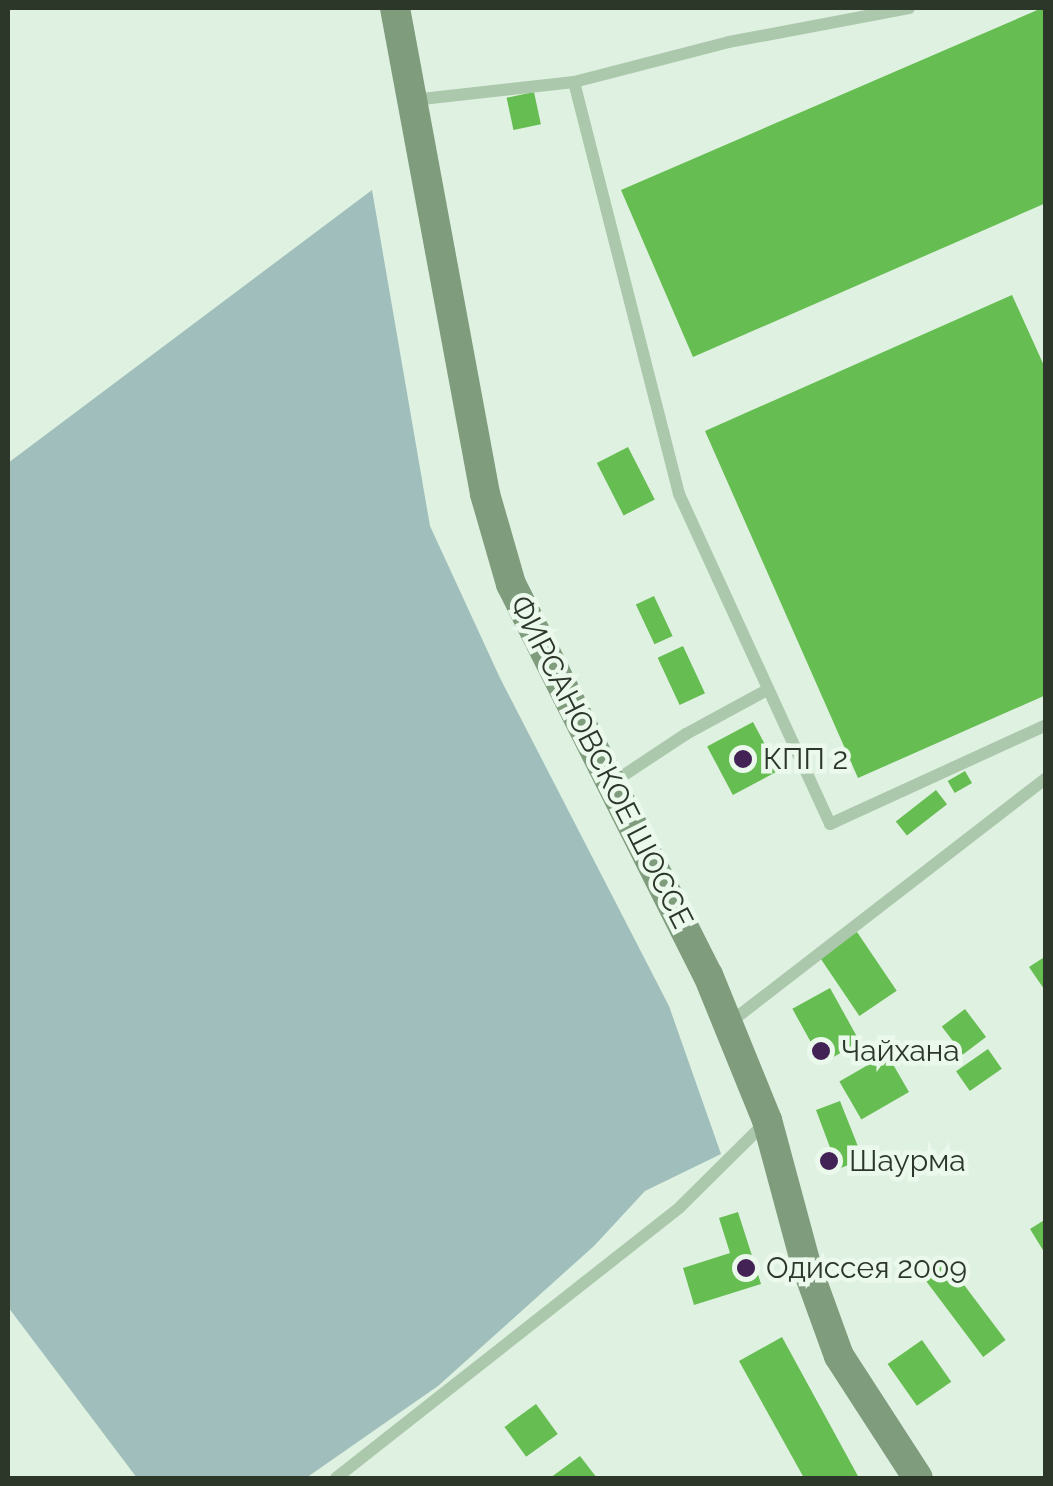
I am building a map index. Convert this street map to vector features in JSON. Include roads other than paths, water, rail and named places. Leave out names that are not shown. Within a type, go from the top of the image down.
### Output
[{"type":"main road","name":"ФИРСАНОВСКОЕ ШОССЕ","points":[[395,8],[460,367],[498,541],[512,584],[728,1024],[767,1120],[806,1264],[840,1356],[918,1478]]},
{"type":"lane","points":[[411,100],[574,82],[729,42],[910,8]]},
{"type":"lane","points":[[574,82],[679,494],[830,824],[1046,726]]},
{"type":"lane","points":[[612,783],[686,734],[767,690]]},
{"type":"lane","points":[[728,1024],[1046,778]]},
{"type":"lane","points":[[336,1478],[680,1206],[767,1120]]},
{"type":"place","name":"КПП 2","points":[[743,759]]},
{"type":"place","name":"Чайхана","points":[[821,1051]]},
{"type":"place","name":"Шаурма","points":[[829,1161]]},
{"type":"place","name":"Одиссея 2009","points":[[746,1268]]}]
